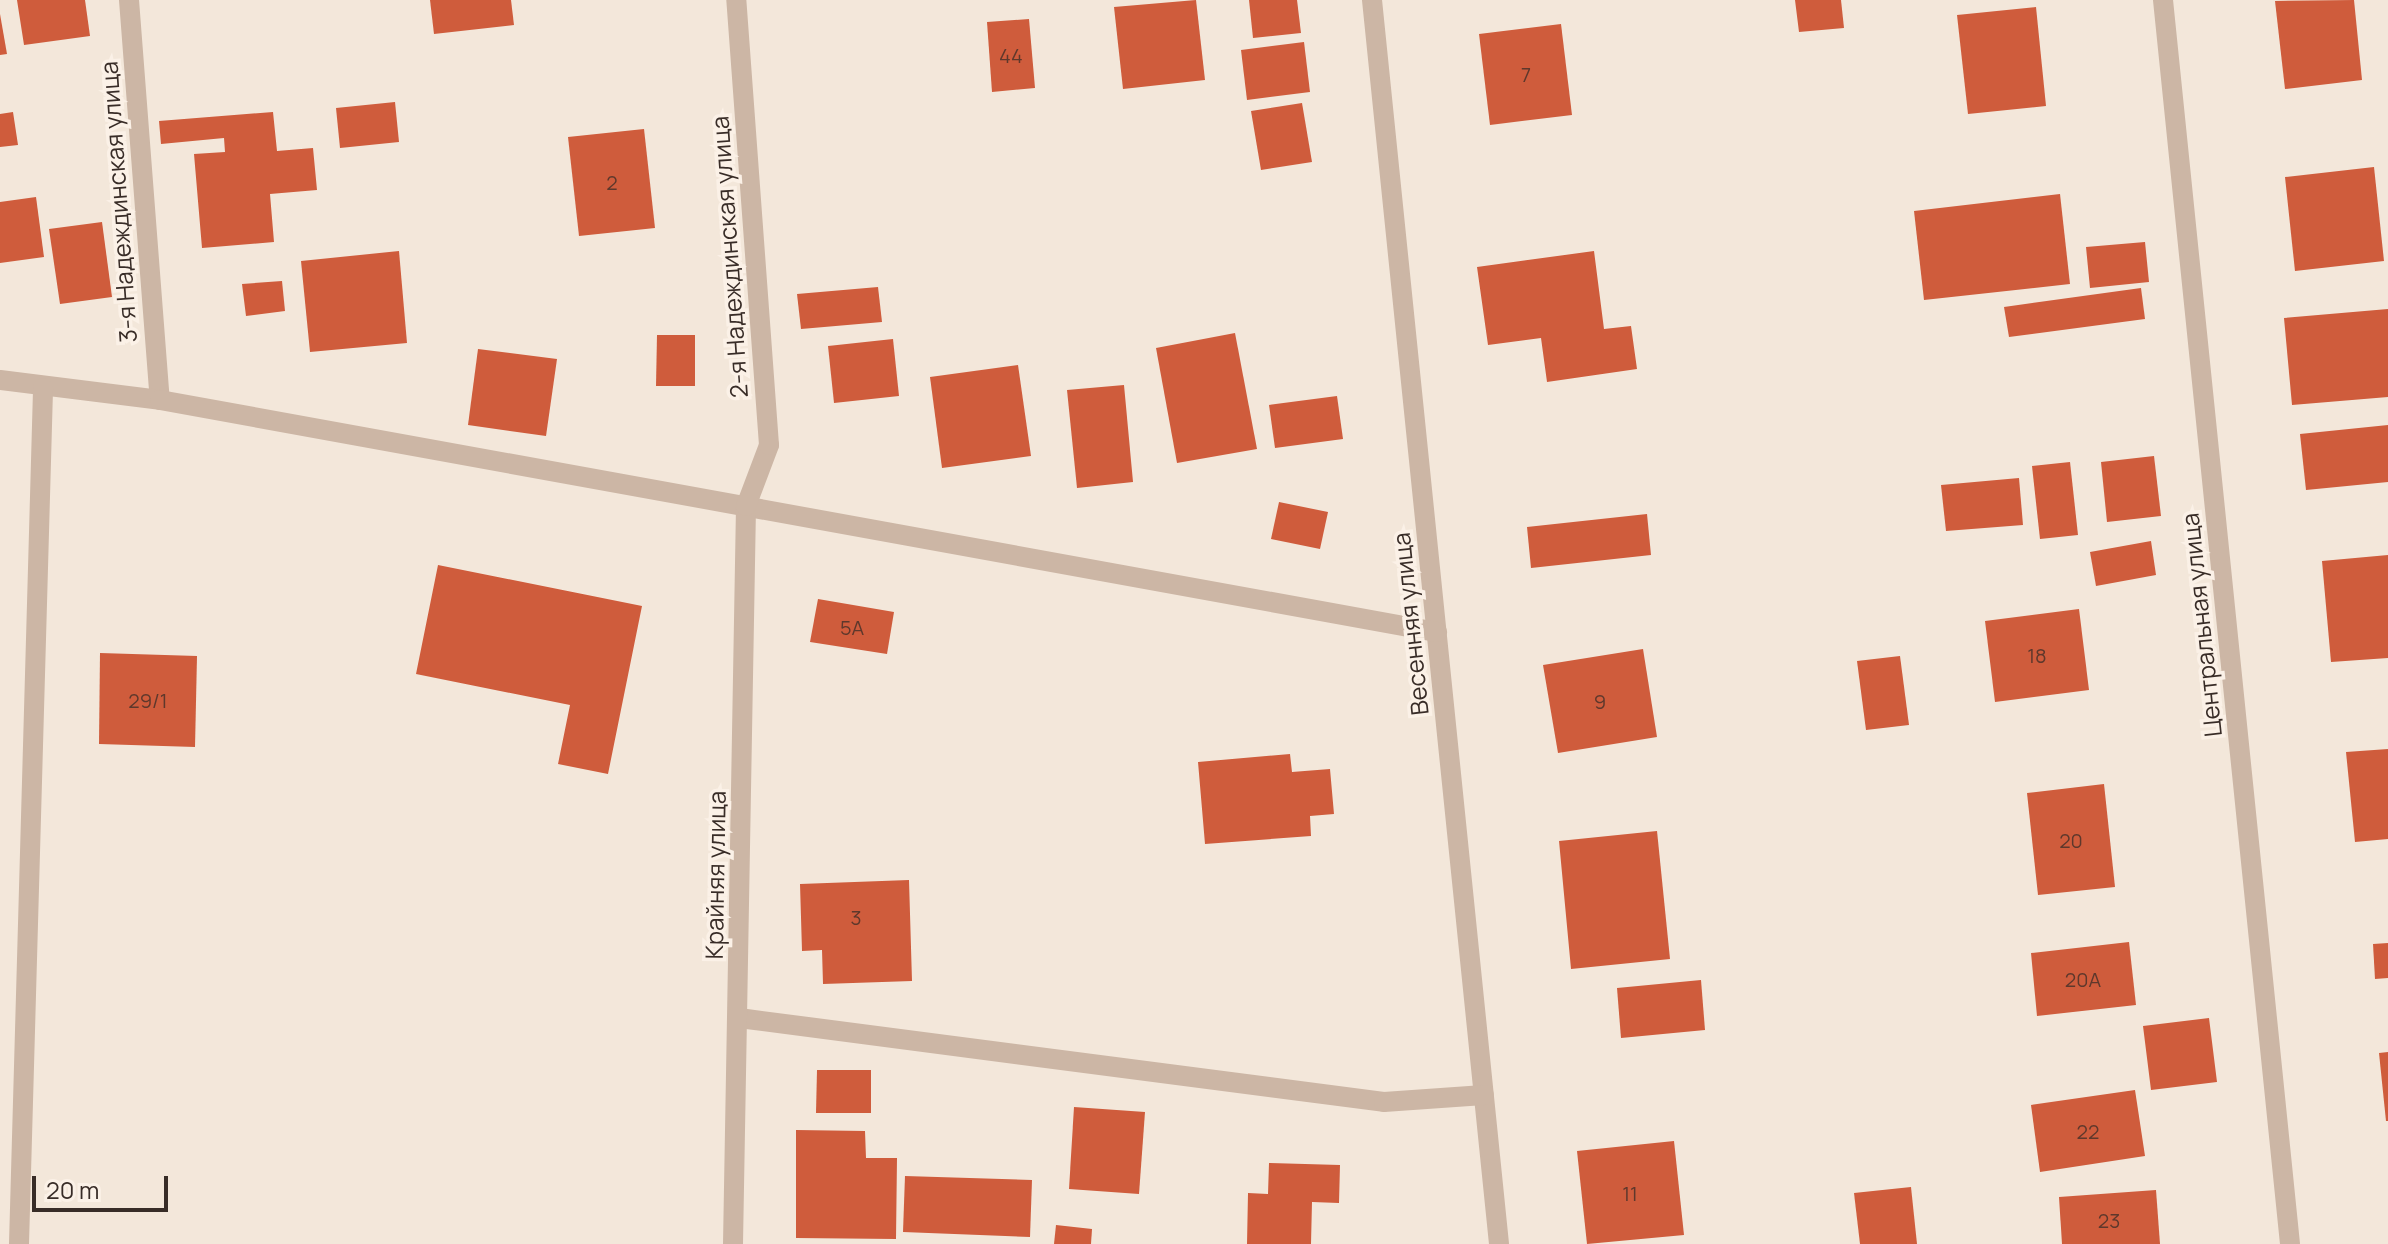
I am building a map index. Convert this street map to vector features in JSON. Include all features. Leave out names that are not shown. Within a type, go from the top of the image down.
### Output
[{"type":"street","name":"3-я Надеждинская улица","points":[[129,0],[160,400]]},
{"type":"street","name":"2-я Надеждинская улица","points":[[736,0],[769,445],[746,506]]},
{"type":"street","name":"Весенняя улица","points":[[1372,0],[1409,338],[1499,1244]]},
{"type":"street","name":"Центральная улица","points":[[2163,0],[2290,1244]]},
{"type":"street","points":[[0,380],[43,388],[160,400],[1437,632]]},
{"type":"street","points":[[19,1244],[43,388]]},
{"type":"street","name":"Крайняя улица","points":[[733,1244],[746,506]]},
{"type":"street","points":[[739,1018],[1384,1102],[1484,1095]]},
{"type":"building","points":[[17,0],[85,0],[90,36],[24,45]]},
{"type":"building","points":[[430,0],[511,0],[514,25],[434,34]]},
{"type":"building","points":[[1196,0],[1205,80],[1123,89],[1114,7]]},
{"type":"building","points":[[1249,0],[1297,0],[1301,33],[1253,38]]},
{"type":"building","points":[[1795,0],[1841,0],[1844,28],[1799,32]]},
{"type":"building","points":[[2354,0],[2362,80],[2285,89],[2275,1]]},
{"type":"building","points":[[2036,7],[2046,106],[1968,114],[1957,15]]},
{"type":"building","points":[[0,14],[7,54],[0,55]]},
{"type":"building","points":[[1029,19],[1035,88],[992,92],[987,22]]},
{"type":"building","points":[[1561,24],[1572,115],[1490,125],[1479,34]]},
{"type":"building","points":[[1304,42],[1310,92],[1247,100],[1241,50]]},
{"type":"building","points":[[395,102],[399,142],[340,148],[336,108]]},
{"type":"building","points":[[1302,103],[1312,162],[1261,170],[1251,111]]},
{"type":"building","points":[[13,112],[18,145],[0,147],[0,114]]},
{"type":"building","points":[[273,112],[277,151],[313,148],[317,190],[270,194],[274,242],[202,248],[194,154],[225,152],[224,138],[161,144],[159,121]]},
{"type":"building","points":[[644,129],[655,228],[579,236],[568,137]]},
{"type":"building","points":[[2374,167],[2384,261],[2295,271],[2285,177]]},
{"type":"building","points":[[2060,194],[2070,284],[1924,300],[1914,211]]},
{"type":"building","points":[[36,197],[44,257],[0,263],[0,202]]},
{"type":"building","points":[[102,222],[112,297],[60,304],[49,229]]},
{"type":"building","points":[[2145,242],[2149,282],[2090,288],[2086,247]]},
{"type":"building","points":[[399,251],[407,343],[310,352],[301,261]]},
{"type":"building","points":[[1594,251],[1604,329],[1631,326],[1637,369],[1547,382],[1541,338],[1488,345],[1477,267]]},
{"type":"building","points":[[282,281],[285,311],[246,316],[242,284]]},
{"type":"building","points":[[878,287],[882,322],[801,329],[797,294]]},
{"type":"building","points":[[2141,288],[2145,319],[2009,337],[2004,307]]},
{"type":"building","points":[[2388,309],[2388,397],[2292,405],[2284,318]]},
{"type":"building","points":[[1235,333],[1257,449],[1177,463],[1156,348]]},
{"type":"building","points":[[657,335],[695,335],[695,386],[656,386]]},
{"type":"building","points":[[893,339],[899,396],[834,403],[828,346]]},
{"type":"building","points":[[478,349],[557,359],[546,436],[468,425]]},
{"type":"building","points":[[1018,365],[1031,456],[942,468],[930,377]]},
{"type":"building","points":[[1124,385],[1133,482],[1077,488],[1067,390]]},
{"type":"building","points":[[1337,396],[1343,439],[1275,448],[1269,405]]},
{"type":"building","points":[[2388,425],[2388,482],[2306,490],[2300,434]]},
{"type":"building","points":[[2154,456],[2161,516],[2107,522],[2101,462]]},
{"type":"building","points":[[2070,462],[2078,535],[2040,539],[2032,466]]},
{"type":"building","points":[[2019,478],[2023,525],[1946,531],[1941,485]]},
{"type":"building","points":[[1279,502],[1328,512],[1320,549],[1271,539]]},
{"type":"building","points":[[1647,514],[1651,555],[1531,568],[1527,527]]},
{"type":"building","points":[[2151,541],[2156,575],[2096,586],[2090,552]]},
{"type":"building","points":[[2388,555],[2388,658],[2331,662],[2322,561]]},
{"type":"building","points":[[438,565],[642,606],[608,774],[558,764],[570,705],[416,674]]},
{"type":"building","points":[[818,599],[894,612],[887,654],[810,642]]},
{"type":"building","points":[[2079,609],[2089,690],[1995,702],[1985,621]]},
{"type":"building","points":[[1643,649],[1657,737],[1558,753],[1543,665]]},
{"type":"building","points":[[100,653],[197,656],[195,747],[99,744]]},
{"type":"building","points":[[1900,656],[1909,725],[1866,730],[1857,661]]},
{"type":"building","points":[[2388,749],[2388,839],[2355,842],[2346,752]]},
{"type":"building","points":[[1290,754],[1292,772],[1330,769],[1334,814],[1310,816],[1311,836],[1205,844],[1198,762]]},
{"type":"building","points":[[2104,784],[2115,887],[2038,895],[2027,793]]},
{"type":"building","points":[[1657,831],[1670,959],[1571,969],[1559,841]]},
{"type":"building","points":[[909,880],[912,981],[823,984],[822,950],[802,951],[800,884]]},
{"type":"building","points":[[2129,942],[2136,1005],[2037,1016],[2031,953]]},
{"type":"building","points":[[2388,943],[2388,978],[2375,979],[2373,944]]},
{"type":"building","points":[[1701,980],[1705,1030],[1621,1038],[1617,988]]},
{"type":"building","points":[[2209,1018],[2217,1082],[2151,1090],[2143,1026]]},
{"type":"building","points":[[2388,1052],[2388,1121],[2386,1121],[2379,1053]]},
{"type":"building","points":[[817,1070],[871,1070],[871,1113],[816,1113]]},
{"type":"building","points":[[2135,1090],[2145,1156],[2040,1172],[2031,1105]]},
{"type":"building","points":[[1074,1107],[1145,1112],[1139,1194],[1069,1189]]},
{"type":"building","points":[[796,1130],[865,1131],[866,1158],[897,1158],[896,1239],[796,1238]]},
{"type":"building","points":[[1674,1141],[1684,1235],[1587,1244],[1577,1151]]},
{"type":"building","points":[[1269,1163],[1340,1165],[1339,1203],[1312,1202],[1311,1244],[1247,1244],[1248,1193],[1268,1194]]},
{"type":"building","points":[[905,1176],[1032,1180],[1030,1237],[903,1232]]},
{"type":"building","points":[[1911,1187],[1917,1244],[1860,1244],[1854,1193]]},
{"type":"building","points":[[2156,1190],[2160,1244],[2062,1244],[2059,1197]]},
{"type":"building","points":[[1056,1225],[1092,1229],[1091,1244],[1054,1244]]}]
